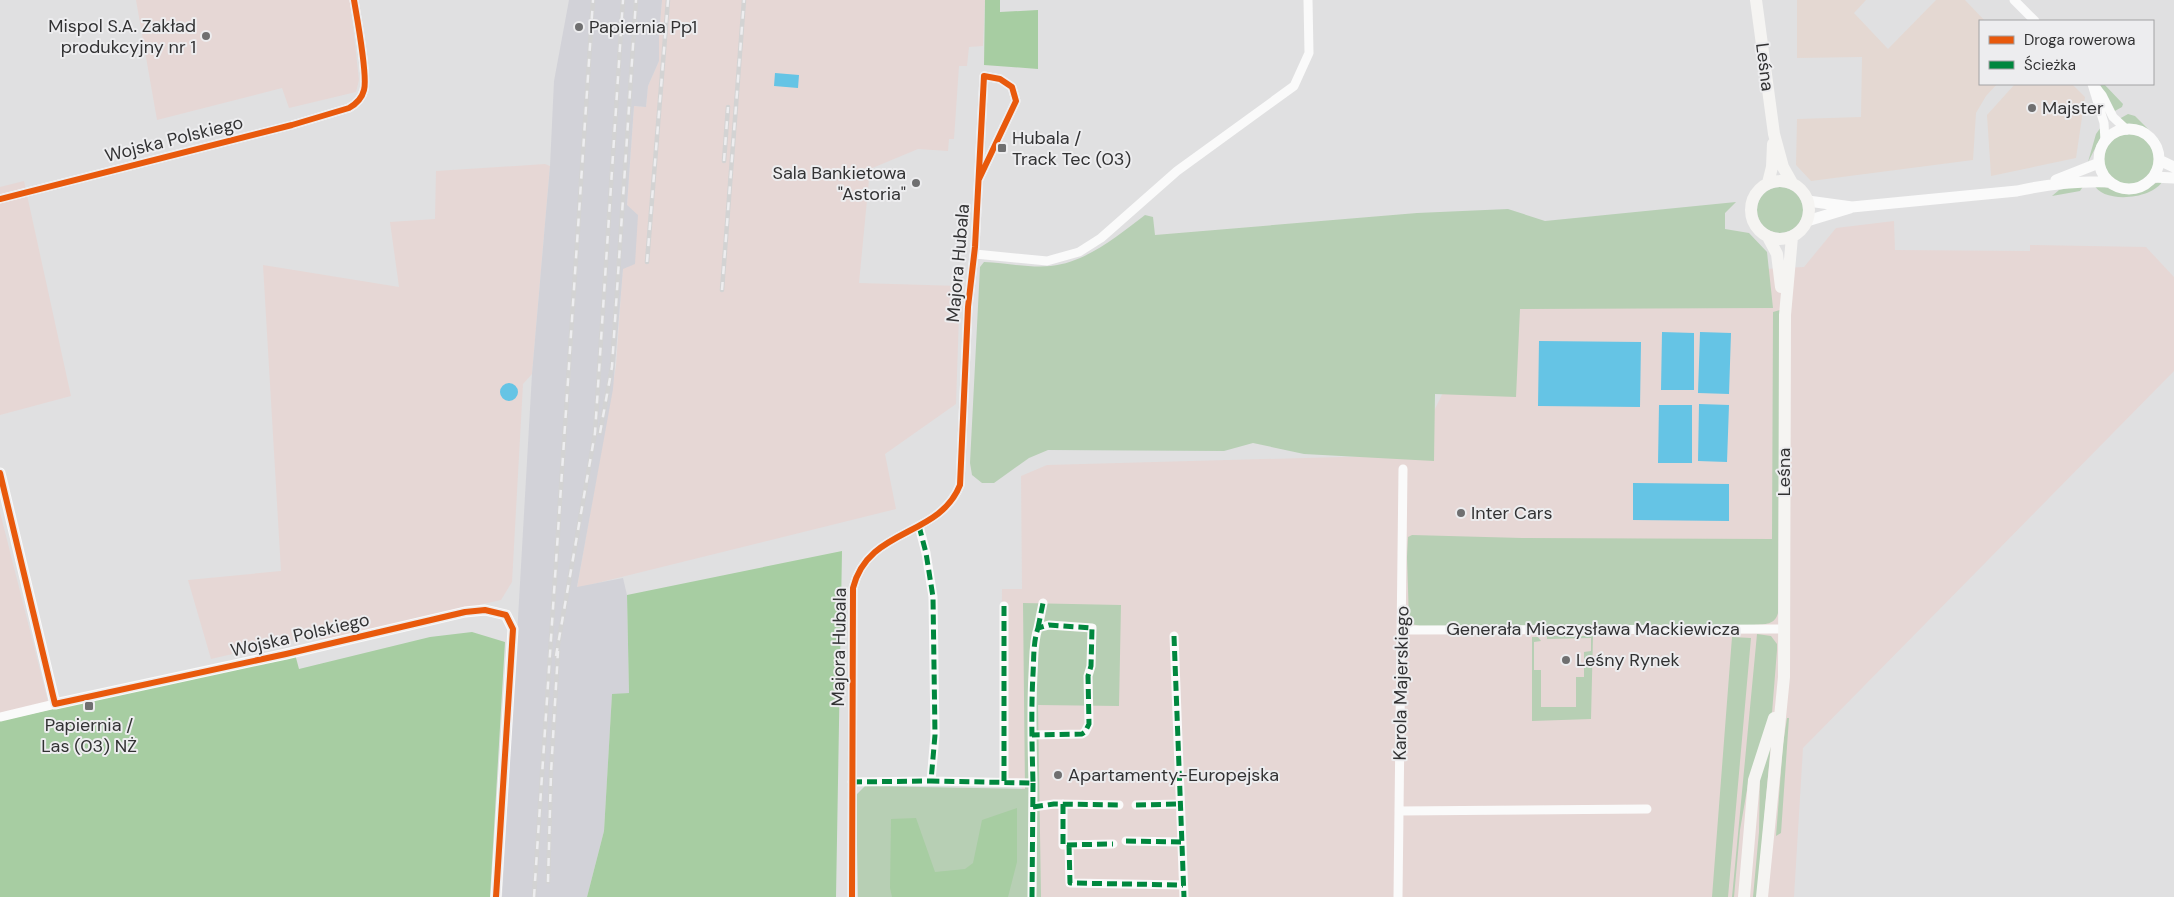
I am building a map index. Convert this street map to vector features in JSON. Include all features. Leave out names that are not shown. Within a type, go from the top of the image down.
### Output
[{"type":"main road","name":"Leśna","points":[[1756,0],[1774,134],[1783,168],[1792,183]]},
{"type":"main road","name":"Leśna","points":[[1768,183],[1772,167],[1774,134]]},
{"type":"main road","points":[[1780,180],[1792,183],[1802,190],[1808,201],[1807,220],[1801,230],[1792,236],[1780,239],[1762,233],[1754,223],[1751,210],[1754,197],[1768,183],[1780,180]]},
{"type":"main road","name":"Leśna","points":[[1768,236],[1777,254],[1786,315]]},
{"type":"main road","name":"Leśna","points":[[1762,897],[1784,677],[1786,315],[1792,236]]},
{"type":"main road","name":"Leśna","points":[[1744,897],[1754,780],[1760,756],[1770,734],[1775,712],[1783,629]]},
{"type":"street","name":"Wojska Polskiego","points":[[0,198],[341,112],[355,105],[361,97],[365,82],[354,0]]},
{"type":"street","name":"Majora Hubala","points":[[975,254],[1047,262],[1079,252],[1101,238],[1177,171],[1294,86],[1308,52],[1308,0]]},
{"type":"street","points":[[2014,0],[2034,20]]},
{"type":"street","name":"Majora Hubala","points":[[852,897],[853,601],[856,577],[860,566],[875,551],[920,526],[948,506],[955,498],[960,485],[968,307],[975,254],[984,76],[1000,79],[1012,87],[1016,101],[979,179]]},
{"type":"street","points":[[2092,85],[2104,122],[2105,141]]},
{"type":"street","points":[[2093,85],[2102,95],[2113,117],[2127,130]]},
{"type":"street","points":[[2127,130],[2140,131],[2148,136],[2154,143],[2159,160],[2153,177],[2147,184],[2130,190],[2110,182],[2101,171],[2099,163],[2099,154],[2105,141],[2114,133],[2127,130]]},
{"type":"street","points":[[2159,160],[2174,168]]},
{"type":"street","points":[[1807,220],[1852,207],[2017,191],[2042,185],[2099,163]]},
{"type":"street","points":[[2153,177],[2174,178]]},
{"type":"street","points":[[2042,185],[2110,182]]},
{"type":"street","points":[[1808,201],[1852,207]]},
{"type":"street","name":"Karola Majerskiego","points":[[1398,897],[1403,469]]},
{"type":"street","points":[[0,473],[55,704],[0,717]]},
{"type":"street","points":[[920,526],[933,597],[935,735],[931,781]]},
{"type":"street","points":[[1032,897],[1034,639],[1043,604]]},
{"type":"street","points":[[1004,606],[1004,782]]},
{"type":"street","name":"Wojska Polskiego","points":[[55,704],[286,654],[465,612],[485,610],[506,615],[513,629],[496,897]]},
{"type":"street","points":[[1032,735],[1082,734],[1086,732],[1089,724],[1088,676],[1091,666],[1092,628],[1049,625],[1038,628]]},
{"type":"street","name":"Generała Mieczysława Mackiewicza","points":[[1402,630],[1783,629]]},
{"type":"street","points":[[1174,636],[1184,897]]},
{"type":"street","points":[[852,782],[1033,783]]},
{"type":"street","points":[[1033,807],[1063,804],[1119,805]]},
{"type":"street","points":[[1063,804],[1063,845],[1113,844]]},
{"type":"street","points":[[1136,805],[1180,804]]},
{"type":"street","points":[[1399,810],[1647,810]]},
{"type":"street","points":[[1126,841],[1182,842]]},
{"type":"street","points":[[1069,845],[1070,883],[1183,885]]},
{"type":"shaded area","points":[[136,0],[350,0],[359,80],[356,92],[289,108],[282,88],[157,120]]},
{"type":"shaded area","points":[[569,0],[662,0],[659,61],[648,86],[646,107],[634,106],[627,205],[638,215],[635,264],[623,269],[613,389],[577,587],[623,578],[627,595],[629,693],[612,695],[604,831],[587,897],[502,897],[532,374],[550,166],[554,81]]},
{"type":"shaded area","points":[[662,0],[985,0],[983,46],[969,47],[967,66],[959,66],[954,139],[949,139],[948,151],[918,149],[870,169],[859,283],[960,286],[956,404],[885,454],[896,509],[577,588],[616,366],[634,106],[646,107],[648,86],[659,61]]},
{"type":"shaded area","points":[[1797,0],[1866,0],[1854,13],[1888,49],[1936,0],[1965,0],[1984,20],[1979,20],[1979,85],[1996,85],[1986,96],[1976,113],[1973,160],[1811,181],[1796,165],[1797,119],[1861,117],[1862,57],[1797,58]]},
{"type":"shaded area","points":[[2014,85],[2073,85],[2085,97],[2076,158],[1991,176],[1987,115]]},
{"type":"shaded area","points":[[545,164],[550,166],[532,374],[523,384],[512,582],[501,600],[326,639],[301,638],[211,659],[188,580],[281,571],[263,265],[399,287],[390,222],[435,219],[436,171]]},
{"type":"shaded area","points":[[24,181],[71,396],[0,415],[0,187]]},
{"type":"shaded area","points":[[1894,221],[1895,250],[2030,251],[2030,245],[2146,247],[2174,277],[2174,371],[1803,748],[1794,897],[1022,897],[1022,780],[1000,780],[1002,589],[1022,589],[1021,476],[1047,465],[1412,455],[1498,282],[1804,267],[1836,228]]},
{"type":"shaded area","points":[[0,512],[50,710],[0,724]]},
{"type":"green space","points":[[985,0],[1000,0],[1000,12],[1038,10],[1038,69],[984,65]]},
{"type":"green space","points":[[2100,85],[2105,85],[2123,104],[2122,107],[2113,112]]},
{"type":"green space","points":[[2128,114],[2135,116],[2160,141],[2144,129],[2125,124],[2119,119]]},
{"type":"green space","points":[[2101,127],[2101,137],[2088,162],[2096,134]]},
{"type":"green space","points":[[2129,129],[2146,134],[2154,142],[2159,159],[2154,176],[2146,184],[2129,189],[2112,184],[2104,176],[2099,159],[2104,142],[2112,134]]},
{"type":"green space","points":[[2163,180],[2158,187],[2149,192],[2128,197],[2106,195],[2094,184],[2129,194],[2142,191]]},
{"type":"green space","points":[[2084,185],[2080,191],[2052,196],[2059,190]]},
{"type":"green space","points":[[1776,187],[1784,187],[1793,191],[1799,197],[1803,210],[1799,223],[1793,229],[1784,233],[1776,233],[1767,229],[1761,223],[1757,214],[1757,206],[1761,197],[1767,191]]},
{"type":"green space","points":[[1736,202],[1725,213],[1725,229],[1749,233],[1767,252],[1773,308],[1520,309],[1516,397],[1435,394],[1434,461],[1304,454],[1253,443],[1224,451],[1048,450],[1029,458],[994,483],[982,483],[972,475],[970,463],[980,267],[984,262],[1034,266],[1064,264],[1101,247],[1145,215],[1153,217],[1155,235],[1417,213],[1508,209],[1545,221]]},
{"type":"green space","points":[[1780,310],[1778,613],[1775,620],[1769,623],[1754,625],[1420,626],[1412,624],[1409,620],[1407,557],[1408,537],[1412,535],[1522,538],[1772,539],[1773,312]]},
{"type":"green space","points":[[842,551],[836,897],[587,897],[604,831],[612,694],[629,693],[627,595]]},
{"type":"green space","points":[[1023,603],[1121,605],[1119,706],[1038,705],[1041,897],[858,897],[856,795],[865,786],[1025,789]]},
{"type":"green space","points":[[472,632],[505,642],[490,897],[0,897],[0,721],[295,654],[299,669],[430,637]]},
{"type":"green space","points":[[1757,634],[1771,636],[1777,644],[1772,713],[1749,778],[1740,830],[1734,897],[1732,897]]},
{"type":"green space","points":[[1547,636],[1593,636],[1591,719],[1532,721],[1532,637],[1538,637],[1541,641],[1534,642],[1534,670],[1541,670],[1541,707],[1576,707],[1576,677],[1584,677],[1584,652],[1591,651],[1591,638],[1547,639]]},
{"type":"green space","points":[[1732,637],[1751,638],[1728,897],[1712,897]]},
{"type":"green space","points":[[1787,718],[1789,718],[1781,833],[1776,836],[1783,744]]},
{"type":"green space","points":[[1771,743],[1757,897],[1753,897],[1759,832],[1760,777]]},
{"type":"green space","points":[[1017,808],[1017,862],[1008,897],[892,897],[890,888],[891,819],[916,818],[935,872],[965,869],[973,863],[982,820]]},
{"type":"water","points":[[775,73],[799,75],[798,88],[774,86]]},
{"type":"water","points":[[1662,332],[1694,333],[1694,390],[1661,390]]},
{"type":"water","points":[[1700,332],[1731,333],[1729,394],[1698,393]]},
{"type":"water","points":[[1539,341],[1641,342],[1640,407],[1538,406]]},
{"type":"water","points":[[505,383],[513,383],[518,388],[516,399],[505,401],[500,396],[500,388]]},
{"type":"water","points":[[1699,404],[1729,405],[1727,462],[1698,461]]},
{"type":"water","points":[[1659,405],[1692,405],[1692,463],[1658,463]]},
{"type":"water","points":[[1633,483],[1729,484],[1729,521],[1633,520]]},
{"type":"railway","points":[[534,897],[593,0]]},
{"type":"railway","points":[[556,656],[595,433],[623,0]]},
{"type":"railway","points":[[600,433],[612,367],[636,0]]},
{"type":"railway","points":[[647,262],[668,0]]},
{"type":"railway","points":[[722,290],[744,0]]},
{"type":"railway","points":[[724,161],[728,107]]},
{"type":"railway","points":[[548,882],[551,773],[558,651]]},
{"type":"marked path","points":[[919,526],[926,553],[933,597],[935,735],[931,781],[1033,783],[1032,755],[1032,728],[1032,688],[1034,645],[1038,628],[1049,625],[1092,628],[1091,666],[1088,676],[1089,724],[1085,732],[1082,734],[1032,735]]},
{"type":"marked path","points":[[1038,628],[1043,603]]},
{"type":"marked path","points":[[1004,606],[1004,782]]},
{"type":"marked path","points":[[1174,636],[1184,897]]},
{"type":"marked path","points":[[852,782],[931,781]]},
{"type":"marked path","points":[[1032,897],[1033,783]]},
{"type":"marked path","points":[[1033,807],[1054,804],[1119,805]]},
{"type":"marked path","points":[[1063,804],[1063,845],[1113,844]]},
{"type":"marked path","points":[[1136,805],[1180,804]]},
{"type":"marked path","points":[[1126,841],[1182,842]]},
{"type":"marked path","points":[[1069,845],[1070,883],[1183,885]]},
{"type":"cycle path","points":[[0,199],[292,125],[349,108],[360,98],[365,83],[362,46],[354,0]]},
{"type":"cycle path","points":[[852,897],[853,588],[861,568],[873,554],[888,543],[937,515],[950,502],[960,485],[968,307],[975,247],[984,76],[1000,79],[1012,87],[1016,101],[979,179]]},
{"type":"cycle path","points":[[0,473],[55,704],[286,654],[465,612],[485,610],[506,615],[513,629],[496,897]]},
{"type":"place","name":"Papiernia Pp1","points":[[579,27]]},
{"type":"place","name":"Mispol S.A. Zakład produkcyjny nr 1","points":[[206,36]]},
{"type":"place","name":"Majster","points":[[2032,108]]},
{"type":"place","name":"Hubala / Track Tec (03)","points":[[1002,148]]},
{"type":"place","name":"Sala Bankietowa \"Astoria\"","points":[[916,183]]},
{"type":"place","name":"Inter Cars","points":[[1461,513]]},
{"type":"place","name":"Leśny Rynek","points":[[1566,660]]},
{"type":"place","name":"Papiernia / Las (03) NŻ","points":[[89,706]]},
{"type":"place","name":"Apartamenty-Europejska","points":[[1058,775]]}]
